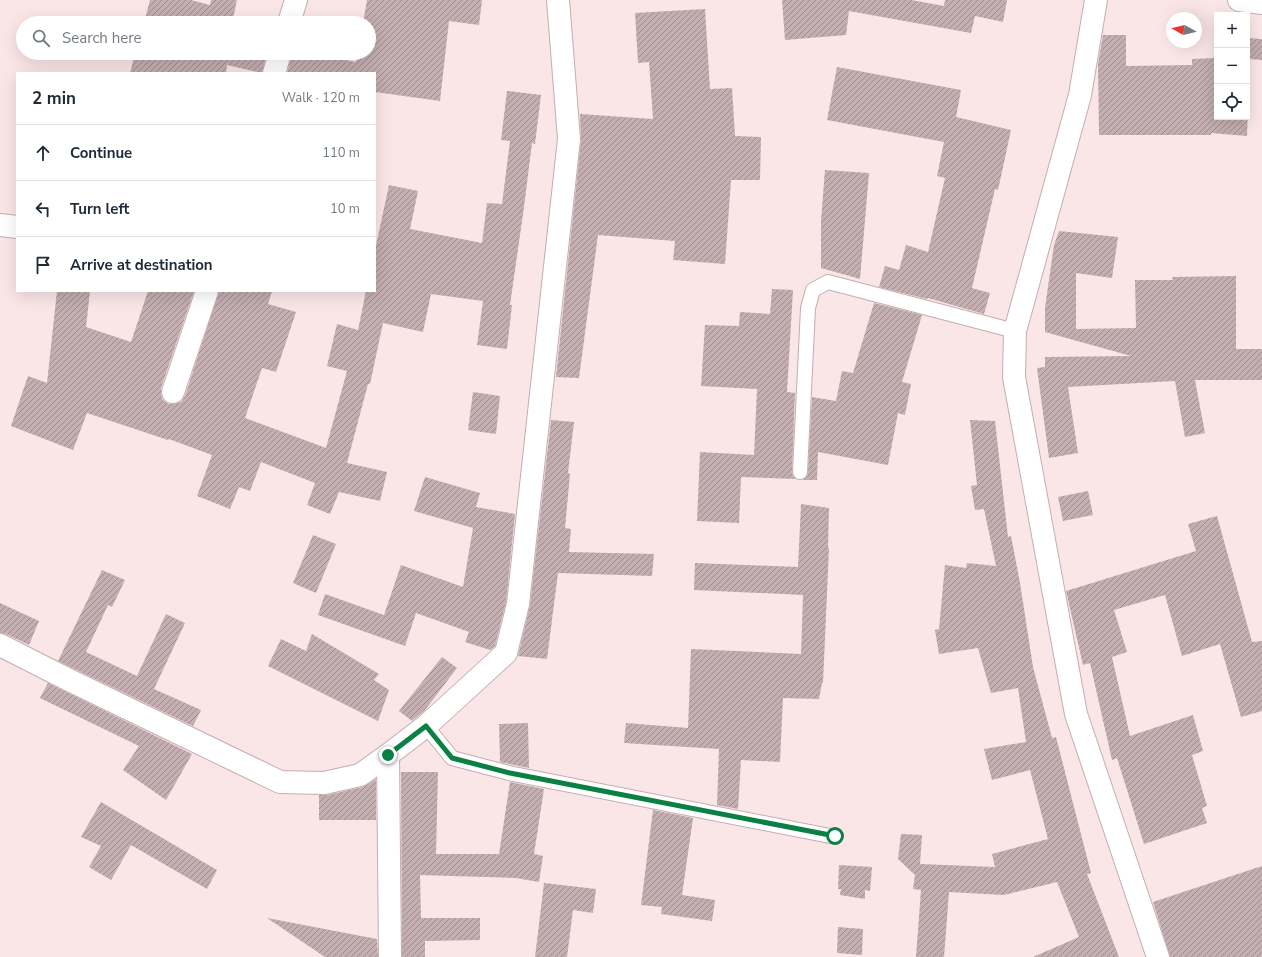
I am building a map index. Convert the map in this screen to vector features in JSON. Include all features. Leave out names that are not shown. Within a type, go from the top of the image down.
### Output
[{"type":"street","points":[[291,16],[296,0]]},
{"type":"street","points":[[0,644],[69,680],[280,782],[324,783],[360,775],[388,755],[426,726],[506,653],[518,604],[569,139],[558,0]]},
{"type":"street","points":[[1096,0],[1080,95],[1015,331],[1014,377],[1076,714],[1158,957]]},
{"type":"street","points":[[1239,0],[1262,4]]},
{"type":"street","points":[[274,72],[278,60]]},
{"type":"street","points":[[0,225],[16,226]]},
{"type":"street","points":[[173,392],[206,292]]},
{"type":"street","points":[[388,755],[390,957]]},
{"type":"lane","points":[[800,472],[808,308],[814,290],[828,282],[1015,331]]},
{"type":"lane","points":[[426,726],[452,758],[510,773],[835,836]]},
{"type":"building","points":[[150,0],[191,0],[210,5],[211,0],[237,0],[234,16],[146,16]]},
{"type":"building","points":[[367,0],[482,0],[479,25],[449,21],[440,101],[376,92],[376,72],[287,72],[290,60],[345,60],[356,62],[356,60],[376,60],[376,16],[364,16]]},
{"type":"building","points":[[782,0],[911,0],[944,6],[945,0],[1007,0],[1003,22],[975,16],[971,33],[849,11],[846,35],[785,40]]},
{"type":"building","points":[[705,9],[710,89],[732,88],[735,136],[761,137],[760,180],[731,180],[725,264],[673,260],[675,241],[598,235],[579,378],[556,377],[581,140],[580,114],[653,119],[649,62],[638,63],[635,13]]},
{"type":"building","points":[[1103,35],[1126,35],[1126,66],[1192,65],[1192,59],[1214,58],[1214,120],[1248,120],[1247,136],[1211,133],[1211,135],[1099,135],[1098,64]]},
{"type":"building","points":[[1250,38],[1262,39],[1262,60],[1250,59]]},
{"type":"building","points":[[133,60],[265,60],[262,72],[227,65],[226,72],[130,72]]},
{"type":"building","points":[[837,67],[961,90],[956,117],[1011,130],[998,190],[995,189],[972,288],[990,293],[984,314],[928,298],[879,287],[885,266],[899,270],[906,245],[928,252],[945,178],[937,176],[944,142],[827,120]]},
{"type":"building","points":[[507,91],[541,95],[535,144],[532,143],[510,305],[512,305],[507,349],[477,345],[483,301],[431,294],[423,332],[383,323],[370,384],[368,384],[347,463],[387,472],[380,501],[339,492],[330,514],[307,505],[315,483],[261,462],[250,491],[239,487],[230,509],[197,496],[212,455],[169,439],[168,440],[87,413],[73,450],[11,426],[28,376],[47,383],[57,292],[90,292],[86,327],[131,342],[148,292],[194,292],[161,388],[163,400],[169,404],[175,404],[181,402],[185,396],[219,292],[272,292],[268,304],[296,312],[276,372],[262,368],[245,418],[326,448],[347,371],[327,366],[337,324],[358,330],[366,292],[376,292],[376,245],[389,185],[418,191],[410,229],[482,243],[487,203],[502,204],[510,141],[501,140]]},
{"type":"building","points":[[825,170],[869,173],[860,279],[821,268],[821,221]]},
{"type":"building","points":[[1059,231],[1118,237],[1112,278],[1076,273],[1076,329],[1136,328],[1135,280],[1173,280],[1172,277],[1236,276],[1236,349],[1262,349],[1262,380],[1195,380],[1205,433],[1185,437],[1175,381],[1068,387],[1078,453],[1049,458],[1037,368],[1045,367],[1045,357],[1131,356],[1045,332],[1045,308],[1054,245]]},
{"type":"building","points":[[772,289],[793,290],[787,392],[795,393],[792,472],[796,479],[741,477],[739,523],[697,521],[700,452],[754,455],[757,389],[701,386],[705,325],[739,326],[740,312],[770,314]]},
{"type":"building","points":[[874,303],[922,315],[902,382],[911,384],[905,415],[898,413],[888,465],[818,452],[817,480],[803,480],[807,477],[808,472],[812,397],[836,401],[842,371],[853,373]]},
{"type":"building","points":[[473,392],[500,396],[496,434],[468,430]]},
{"type":"building","points":[[551,420],[574,422],[568,473],[570,474],[565,528],[571,529],[569,552],[654,554],[652,576],[558,573],[547,659],[518,656],[530,605]]},
{"type":"building","points":[[970,420],[995,421],[1008,537],[1011,536],[1033,667],[1052,738],[1056,737],[1091,873],[1087,874],[1119,957],[1033,957],[1079,937],[1057,882],[1004,895],[949,892],[944,957],[916,957],[921,890],[913,889],[915,875],[898,859],[901,834],[922,835],[920,864],[995,867],[992,854],[1048,839],[1030,770],[992,780],[984,749],[1026,742],[1018,688],[991,693],[978,648],[939,654],[935,630],[939,629],[945,565],[966,568],[967,563],[996,566],[984,509],[975,510],[971,486],[977,485]]},
{"type":"building","points":[[425,477],[480,493],[476,507],[515,514],[506,602],[495,646],[490,650],[465,642],[469,632],[416,613],[405,646],[318,615],[325,594],[384,615],[401,565],[463,587],[473,528],[414,511]]},
{"type":"building","points":[[1088,491],[1093,515],[1063,521],[1058,497]]},
{"type":"building","points":[[801,504],[829,508],[829,548],[823,683],[819,699],[783,698],[780,762],[741,760],[738,809],[717,805],[719,749],[624,743],[626,723],[688,728],[691,649],[801,654],[803,595],[694,590],[695,563],[798,567]]},
{"type":"building","points":[[1217,516],[1252,642],[1262,641],[1262,711],[1241,717],[1220,644],[1182,656],[1165,595],[1114,610],[1127,652],[1112,657],[1130,736],[1193,715],[1203,751],[1192,755],[1207,806],[1202,808],[1207,823],[1144,844],[1117,758],[1112,760],[1090,663],[1083,665],[1066,591],[1196,551],[1188,524]]},
{"type":"building","points":[[313,535],[336,544],[316,593],[293,583]]},
{"type":"building","points":[[102,570],[125,580],[112,607],[108,605],[86,652],[137,676],[166,614],[185,623],[154,689],[201,710],[193,726],[58,661]]},
{"type":"building","points":[[0,603],[39,621],[29,645],[6,634],[0,633]]},
{"type":"building","points":[[312,634],[379,674],[374,680],[389,690],[378,721],[268,666],[281,639],[306,651]]},
{"type":"building","points":[[442,657],[457,668],[425,710],[412,721],[399,711]]},
{"type":"building","points":[[48,683],[192,754],[166,800],[123,770],[139,746],[40,698]]},
{"type":"building","points":[[528,723],[529,768],[500,762],[499,724]]},
{"type":"building","points":[[401,772],[438,772],[436,854],[499,854],[510,782],[544,789],[534,854],[543,856],[539,882],[516,878],[420,875],[421,918],[480,918],[480,940],[425,941],[425,957],[402,957]]},
{"type":"building","points":[[376,779],[376,820],[319,820],[319,795],[327,795],[363,787]]},
{"type":"building","points":[[101,802],[217,870],[207,889],[131,845],[111,880],[89,867],[101,846],[81,837]]},
{"type":"building","points":[[653,810],[693,818],[682,895],[715,900],[712,921],[661,914],[662,907],[641,905]]},
{"type":"building","points":[[839,865],[872,867],[870,891],[865,890],[865,899],[840,895],[841,889],[838,889]]},
{"type":"building","points":[[1262,866],[1262,957],[1170,957],[1153,902]]},
{"type":"building","points":[[544,883],[596,889],[593,913],[573,910],[567,957],[535,957]]},
{"type":"building","points":[[267,918],[377,939],[378,957],[325,957]]},
{"type":"building","points":[[838,927],[863,929],[862,955],[837,953]]},
{"type":"route","points":[[388,755],[426,726],[452,758],[510,773],[835,836]]}]
